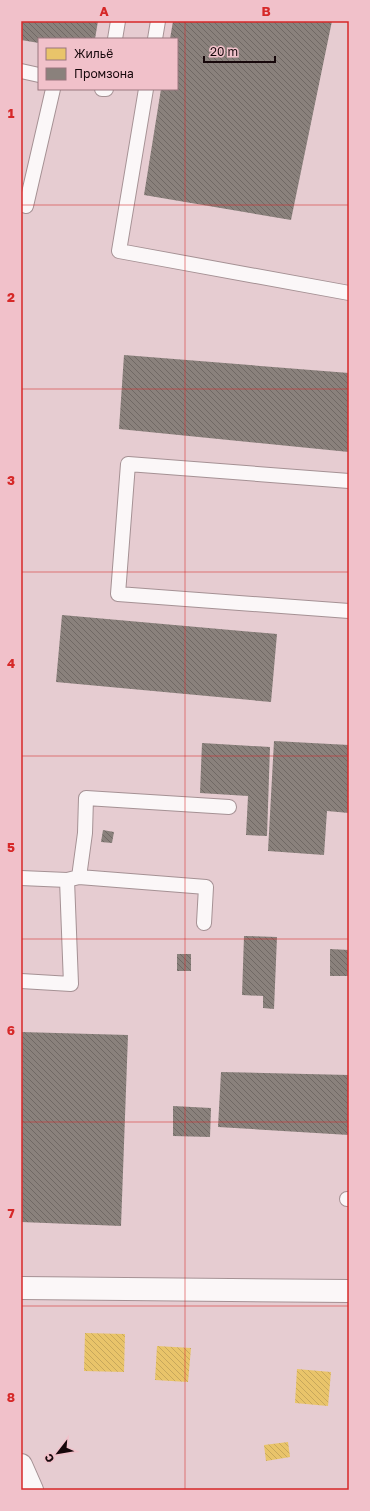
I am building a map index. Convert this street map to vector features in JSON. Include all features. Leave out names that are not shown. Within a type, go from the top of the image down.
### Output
[{"type":"street","points":[[21,1288],[349,1291]]},
{"type":"street","points":[[21,1465],[32,1490]]},
{"type":"lane","points":[[115,38],[118,21]]},
{"type":"lane","points":[[155,38],[158,21]]},
{"type":"lane","points":[[21,71],[38,75]]},
{"type":"lane","points":[[26,206],[53,90]]},
{"type":"lane","points":[[146,90],[119,251],[349,293]]},
{"type":"lane","points":[[349,481],[128,464],[118,594],[349,611]]},
{"type":"lane","points":[[21,981],[71,984],[73,879],[85,833],[86,798],[230,807]]},
{"type":"lane","points":[[21,878],[73,879],[206,887],[204,922]]},
{"type":"building: Жильё","points":[[85,1333],[125,1334],[124,1372],[84,1371]]},
{"type":"building: Жильё","points":[[157,1346],[191,1348],[188,1382],[155,1380]]},
{"type":"building: Жильё","points":[[297,1369],[331,1372],[328,1406],[295,1403]]},
{"type":"building: Жильё","points":[[288,1442],[290,1457],[266,1461],[264,1445]]},
{"type":"building: Промзона","points":[[21,21],[98,21],[95,38],[38,38],[38,43],[21,40]]},
{"type":"building: Промзона","points":[[173,21],[332,21],[291,220],[144,195],[161,90],[178,90],[178,38],[170,38]]},
{"type":"building: Промзона","points":[[124,355],[349,373],[349,452],[119,429]]},
{"type":"building: Промзона","points":[[62,615],[277,634],[271,702],[56,682]]},
{"type":"building: Промзона","points":[[274,741],[349,745],[349,813],[327,811],[324,855],[268,851]]},
{"type":"building: Промзона","points":[[202,743],[270,747],[267,836],[246,835],[248,796],[200,793]]},
{"type":"building: Промзона","points":[[103,830],[114,832],[112,843],[101,842]]},
{"type":"building: Промзона","points":[[244,936],[277,937],[274,1009],[263,1008],[263,996],[242,995]]},
{"type":"building: Промзона","points":[[330,949],[349,950],[349,976],[330,976]]},
{"type":"building: Промзона","points":[[177,954],[191,954],[191,971],[177,971]]},
{"type":"building: Промзона","points":[[21,1032],[128,1035],[121,1226],[21,1222]]},
{"type":"building: Промзона","points":[[221,1072],[349,1075],[349,1135],[218,1127]]},
{"type":"building: Промзона","points":[[173,1106],[211,1108],[210,1137],[173,1136]]}]
